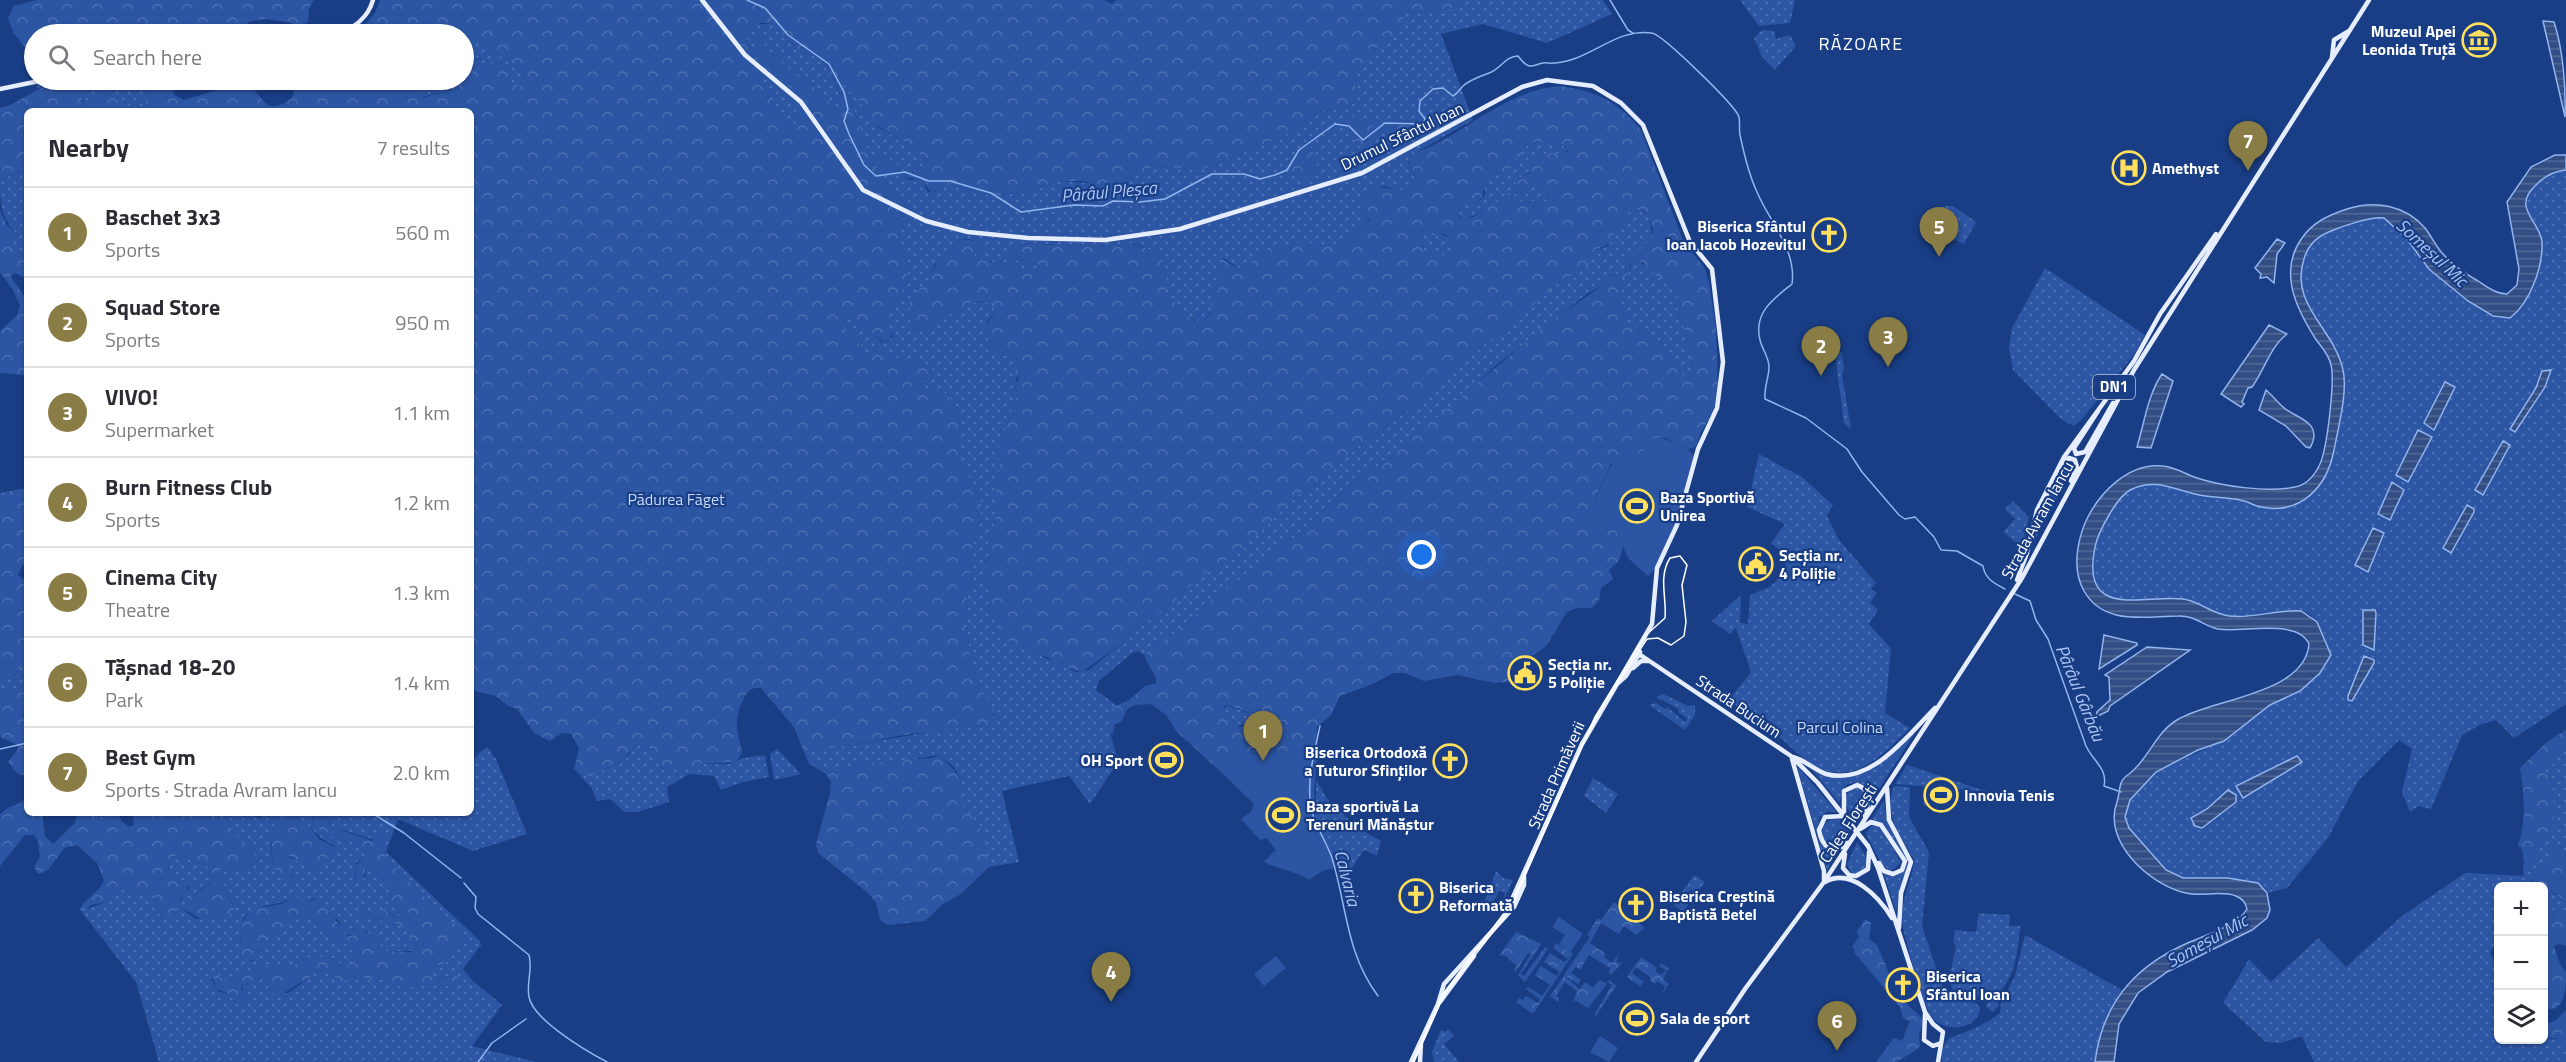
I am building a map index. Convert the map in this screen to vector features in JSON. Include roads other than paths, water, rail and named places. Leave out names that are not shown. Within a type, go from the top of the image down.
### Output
[{"type":"main road","points":[[354,24],[369,10],[373,0]]},
{"type":"main road","name":"Drumul Sfântul Ioan","points":[[702,0],[745,56],[801,102],[863,190],[931,223],[968,232],[1028,238],[1105,240],[1173,230],[1362,173],[1529,84],[1547,80],[1580,84],[1595,87],[1616,99],[1645,128],[1690,242],[1712,269],[1723,362],[1717,408],[1698,449],[1677,525],[1657,567],[1654,617],[1639,650]]},
{"type":"main road","name":"Strada Avram Iancu","points":[[2011,593],[2120,394],[2233,211],[2342,46],[2369,0]]},
{"type":"main road","name":"Strada Avram Iancu","points":[[2332,60],[2334,40],[2350,30]]},
{"type":"main road","points":[[2334,47],[2342,46],[2340,38]]},
{"type":"main road","points":[[0,89],[24,84]]},
{"type":"main road","name":"Strada Avram Iancu","points":[[2011,593],[2024,562],[2037,510],[2068,448],[2134,361],[2188,271],[2233,211]]},
{"type":"main road","points":[[2105,398],[2074,448],[2076,454],[2085,452],[2108,410],[2120,394]]},
{"type":"main road","points":[[2032,530],[2040,516],[2050,485],[2069,458],[2077,463],[2069,489]]},
{"type":"main road","name":"Calea Florești","points":[[1696,1062],[1745,989],[1824,882],[2011,593]]},
{"type":"main road","name":"Strada Bucium","points":[[1639,650],[1654,663],[1791,756],[1818,783],[1868,846]]},
{"type":"main road","name":"Strada Primăverii","points":[[1615,686],[1628,672],[1639,650]]},
{"type":"main road","name":"Strada Primăverii","points":[[1411,1062],[1438,1004],[1475,953],[1515,905],[1524,885],[1524,876],[1582,744],[1615,686],[1639,650]]},
{"type":"main road","points":[[1628,672],[1641,661],[1654,663]]},
{"type":"main road","points":[[1791,756],[1831,775],[1845,776],[1863,772],[1886,756],[1941,702]]},
{"type":"main road","points":[[1791,756],[1824,871],[1824,882],[1842,876],[1867,890],[1881,900],[1896,925]]},
{"type":"main road","points":[[1851,840],[1833,850],[1826,847],[1820,839],[1819,826],[1823,819],[1831,815],[1844,816],[1844,792],[1852,786],[1860,785],[1868,796],[1862,824]]},
{"type":"main road","points":[[1887,786],[1889,820],[1911,862],[1900,899],[1899,925],[1903,945]]},
{"type":"main road","points":[[1856,832],[1869,823],[1881,825],[1903,855],[1905,861],[1903,868],[1896,873],[1886,872],[1868,846]]},
{"type":"main road","points":[[1851,840],[1842,863],[1845,871],[1851,876],[1862,875],[1868,869],[1868,846]]},
{"type":"main road","points":[[1868,846],[1878,868],[1925,1012],[1934,1026],[1943,1032],[1938,1062]]},
{"type":"main road","points":[[1925,1012],[1924,1040],[1931,1046],[1938,1062]]},
{"type":"main road","points":[[1925,1031],[1934,1026]]},
{"type":"main road","name":"Strada Primăverii","points":[[1420,1062],[1422,1041]]},
{"type":"main road","points":[[1931,1046],[1941,1043]]},
{"type":"water","points":[[2543,21],[2554,22],[2560,44],[2565,117]]},
{"type":"water","name":"Someșul Mic","points":[[2555,155],[2566,155],[2566,170],[2543,179],[2529,192],[2526,200],[2526,207],[2540,234],[2542,252],[2534,284],[2524,303],[2510,318],[2493,316],[2468,301],[2429,269],[2406,238],[2384,218],[2365,220],[2336,229],[2322,235],[2311,245],[2304,259],[2301,275],[2302,290],[2314,316],[2338,355],[2343,370],[2344,388],[2340,421],[2330,463],[2325,476],[2310,495],[2288,507],[2275,508],[2258,506],[2246,501],[2201,495],[2162,485],[2138,486],[2119,500],[2104,524],[2095,547],[2093,570],[2097,585],[2105,594],[2118,599],[2133,600],[2183,599],[2217,613],[2238,617],[2301,611],[2317,622],[2331,655],[2320,673],[2300,691],[2270,705],[2224,741],[2198,750],[2156,772],[2130,800],[2125,817],[2129,828],[2166,870],[2183,878],[2228,878],[2258,883],[2267,893],[2270,910],[2267,918],[2252,930],[2167,972],[2138,993],[2119,1024],[2114,1062],[2095,1062],[2099,1039],[2106,1019],[2128,984],[2160,958],[2179,947],[2226,927],[2247,909],[2242,900],[2230,894],[2192,894],[2172,888],[2158,881],[2132,860],[2116,832],[2114,817],[2121,783],[2142,761],[2169,725],[2192,713],[2274,685],[2291,674],[2304,661],[2309,644],[2303,636],[2294,631],[2282,629],[2218,629],[2184,616],[2126,617],[2102,610],[2084,591],[2078,574],[2078,548],[2085,523],[2098,501],[2116,482],[2138,469],[2150,466],[2163,466],[2205,480],[2244,488],[2284,489],[2306,482],[2319,466],[2325,447],[2332,373],[2328,357],[2302,314],[2292,289],[2291,263],[2306,232],[2316,223],[2340,211],[2358,206],[2379,205],[2399,210],[2417,220],[2441,252],[2460,270],[2492,290],[2507,294],[2517,285],[2519,269],[2507,202],[2531,167]]},
{"type":"water","points":[[2277,239],[2285,243],[2277,254],[2274,283],[2267,277],[2260,278],[2261,274],[2255,268]]},
{"type":"water","points":[[2269,325],[2287,334],[2272,352],[2252,387],[2248,388],[2241,407],[2221,394]]},
{"type":"water","points":[[2551,370],[2545,387],[2515,432],[2510,429],[2536,388],[2542,371]]},
{"type":"water","points":[[2162,374],[2173,381],[2151,448],[2137,447],[2150,400]]},
{"type":"water","points":[[2445,382],[2455,387],[2434,430],[2424,423]]},
{"type":"water","points":[[2266,390],[2288,411],[2311,426],[2314,439],[2310,448],[2306,447],[2286,426],[2259,410]]},
{"type":"water","points":[[2418,430],[2432,437],[2408,482],[2396,475]]},
{"type":"water","points":[[2503,441],[2510,445],[2483,495],[2475,490]]},
{"type":"water","points":[[2392,482],[2404,490],[2390,520],[2378,514]]},
{"type":"water","points":[[2467,505],[2474,509],[2474,512],[2451,553],[2443,548]]},
{"type":"water","points":[[2373,528],[2384,533],[2368,572],[2355,565]]},
{"type":"water","points":[[2363,610],[2375,610],[2376,613],[2374,650],[2363,645]]},
{"type":"water","points":[[2104,635],[2137,643],[2137,645],[2099,669]]},
{"type":"water","points":[[2147,647],[2190,650],[2110,706],[2108,711],[2096,717],[2097,712],[2110,700],[2109,677],[2105,675]]},
{"type":"water","points":[[2364,656],[2374,660],[2374,663],[2352,701],[2348,700],[2348,696]]},
{"type":"water","points":[[2297,756],[2302,762],[2243,798],[2236,786]]},
{"type":"water","points":[[2228,790],[2236,795],[2236,802],[2202,828],[2195,826],[2191,818],[2207,809]]},
{"type":"waterway","name":"Pârâul Pleșca","points":[[747,0],[765,8],[788,35],[829,64],[844,92],[848,109],[844,121],[849,134],[864,165],[876,176],[905,172],[929,181],[950,181],[991,193],[1021,212],[1074,205],[1103,206],[1113,201],[1140,202],[1165,199],[1212,174],[1244,174],[1260,179],[1275,175],[1287,170],[1299,150],[1335,124],[1349,126],[1363,140],[1385,123],[1423,124],[1425,119],[1419,111],[1420,101],[1433,89],[1443,88],[1453,96],[1468,82],[1493,71],[1506,60],[1514,57],[1518,56],[1530,66],[1562,62],[1575,59],[1625,36],[1652,33],[1670,45],[1735,110],[1739,117],[1740,135],[1752,179],[1790,259],[1792,284],[1772,301],[1762,314],[1760,322],[1760,340],[1769,367],[1765,399],[1806,418],[1847,449],[1862,472],[1899,515],[1905,519],[1915,517],[1934,537],[1941,550],[1957,551],[1983,566],[1988,577],[2005,589]]},
{"type":"waterway","name":"Pârâul Gârbău","points":[[1610,0],[1628,30],[1633,33]]},
{"type":"waterway","name":"Pârâul Gârbău","points":[[2015,594],[2030,601],[2036,620],[2048,639],[2086,746],[2104,775],[2104,786],[2121,792]]},
{"type":"waterway","name":"Calvaria","points":[[1320,726],[1311,771],[1311,807],[1332,858],[1359,963],[1378,996]]},
{"type":"waterway","points":[[0,749],[24,744]]},
{"type":"waterway","points":[[377,816],[404,833],[461,878]]},
{"type":"waterway","points":[[464,883],[476,897],[475,908],[478,914],[529,955],[529,997],[540,1015],[562,1034],[607,1062]]},
{"type":"waterway","points":[[478,1062],[492,1043],[526,1019]]},
{"type":"tram line","points":[[1413,1062],[1443,994],[1511,904],[1595,717],[1645,636],[1665,618],[1664,573],[1670,558],[1680,556],[1687,565],[1682,585],[1686,622],[1684,636],[1671,645],[1658,638],[1647,639],[1603,705],[1583,744],[1510,910],[1444,995],[1414,1062]]},
{"type":"place","name":"Muzeul Apei Leonida Truță","points":[[2479,40]]},
{"type":"place","name":"Amethyst","points":[[2129,168]]},
{"type":"place","name":"Best Gym","points":[[2248,171]]},
{"type":"place","name":"Biserica Sfântul Ioan Iacob Hozevitul","points":[[1829,235]]},
{"type":"place","name":"Cinema City","points":[[1939,257]]},
{"type":"place","name":"VIVO!","points":[[1888,367]]},
{"type":"place","name":"Squad Store","points":[[1821,376]]},
{"type":"place","name":"Baza Sportivă Unirea","points":[[1637,506]]},
{"type":"place","name":"Secția nr. 4 Poliție","points":[[1756,564]]},
{"type":"place","name":"Secția nr. 5 Poliție","points":[[1525,673]]},
{"type":"place","name":"OH Sport","points":[[1166,760]]},
{"type":"place","name":"Baschet 3x3","points":[[1263,761]]},
{"type":"place","name":"Biserica Ortodoxă a Tuturor Sfinților","points":[[1450,761]]},
{"type":"place","name":"Innovia Tenis","points":[[1941,795]]},
{"type":"place","name":"Baza sportivă La Terenuri Mănăștur","points":[[1283,815]]},
{"type":"place","name":"Biserica Reformată","points":[[1416,896]]},
{"type":"place","name":"Biserica Creștină Baptistă Betel","points":[[1636,905]]},
{"type":"place","name":"Biserica Sfântul Ioan","points":[[1903,985]]},
{"type":"place","name":"Burn Fitness Club","points":[[1111,1002]]},
{"type":"place","name":"Sala de sport","points":[[1637,1018]]},
{"type":"place","name":"Tășnad 18-20","points":[[1837,1051]]},
{"type":"district","name":"RĂZOARE","points":[[1861,44]]},
{"type":"park label","name":"Pădurea Făget","points":[[676,499]]},
{"type":"park label","name":"Parcul Colina","points":[[1840,727]]}]
